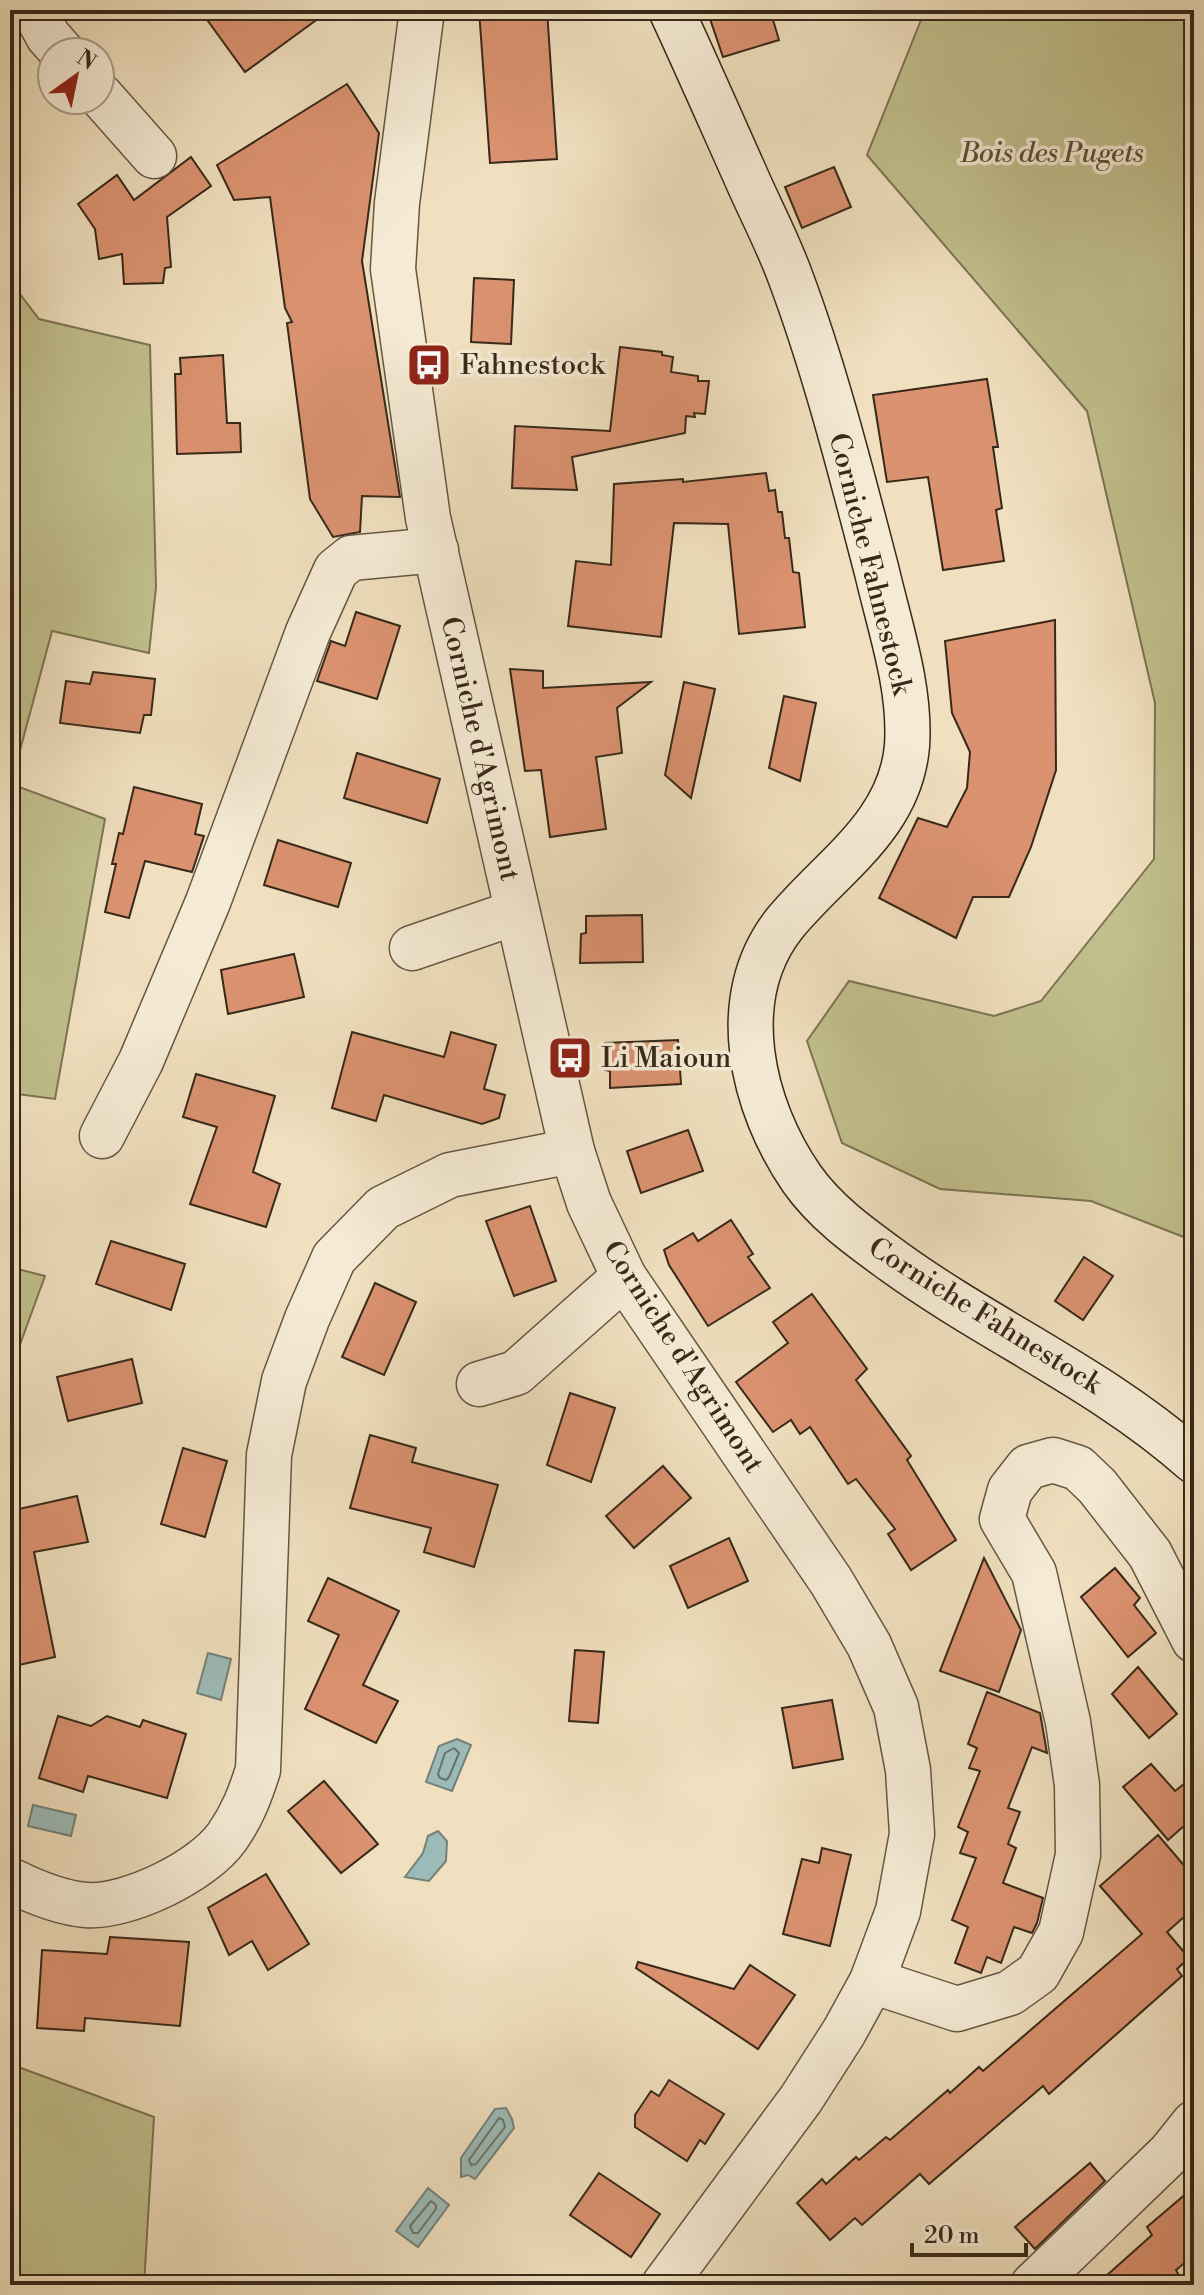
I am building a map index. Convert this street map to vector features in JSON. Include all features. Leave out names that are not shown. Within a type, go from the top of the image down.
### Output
[{"type":"street","points":[[34,10],[48,36]]},
{"type":"street","name":"Corniche d'Agrimont","points":[[422,10],[397,203],[393,269],[424,490],[436,550],[572,1151],[589,1203],[624,1277],[831,1581],[869,1645],[896,1707],[908,1770],[912,1834],[898,1911],[872,1981],[801,2099],[664,2285]]},
{"type":"street","name":"Corniche Fahnestock","points":[[671,10],[790,275],[871,549],[907,714],[907,750],[901,778],[885,813],[860,846],[781,928],[767,953],[751,1013],[752,1048],[761,1097],[802,1179],[825,1208],[847,1227],[918,1279],[1115,1398],[1194,1461]]},
{"type":"street","points":[[116,113],[154,156]]},
{"type":"street","points":[[102,1136],[141,1061],[208,902],[308,632],[336,570],[351,558],[436,550]]},
{"type":"street","points":[[412,948],[517,912]]},
{"type":"street","points":[[10,1880],[33,1892],[87,1905],[140,1896],[190,1870],[225,1840],[246,1807],[258,1770],[269,1455],[284,1381],[334,1258],[383,1208],[450,1175],[572,1151]]},
{"type":"street","points":[[479,1384],[516,1373],[624,1277]]},
{"type":"street","points":[[872,1981],[957,2009],[1010,1993],[1038,1973],[1061,1932],[1078,1855],[1077,1785],[1068,1722],[1034,1573],[1002,1519],[1010,1490],[1028,1467],[1053,1460],[1078,1468],[1097,1486],[1150,1554],[1194,1640]]},
{"type":"street","points":[[1033,2285],[1170,2153],[1194,2123]]},
{"type":"green space","name":"Bois des Pugets","points":[[925,10],[1194,10],[1194,1241],[1091,1201],[940,1189],[842,1143],[807,1041],[849,981],[994,1016],[1041,1001],[1154,859],[1155,703],[1087,411],[867,155]]},
{"type":"green space","points":[[10,281],[39,319],[150,345],[156,587],[149,653],[52,631],[11,784],[105,819],[55,1099],[10,1093]]},
{"type":"green space","points":[[10,1267],[45,1276],[10,1372]]},
{"type":"green space","points":[[10,2064],[154,2117],[144,2285],[10,2285]]},
{"type":"water","points":[[208,1653],[231,1659],[221,1700],[197,1693]]},
{"type":"water","points":[[457,1739],[471,1745],[452,1791],[426,1782],[439,1746]]},
{"type":"water","points":[[33,1805],[76,1815],[71,1836],[28,1826]]},
{"type":"water","points":[[438,1831],[447,1841],[446,1861],[429,1881],[405,1877],[423,1853],[428,1836]]},
{"type":"water","points":[[506,2108],[514,2128],[475,2179],[468,2175],[461,2177],[461,2158],[495,2109]]},
{"type":"water","points":[[428,2188],[449,2205],[418,2247],[396,2231]]},
{"type":"building","points":[[200,10],[330,10],[245,72]]},
{"type":"building","points":[[479,10],[547,10],[557,159],[490,163]]},
{"type":"building","points":[[707,10],[770,10],[779,40],[723,57]]},
{"type":"building","points":[[347,84],[379,133],[362,261],[400,497],[362,496],[360,532],[333,537],[310,499],[287,323],[292,322],[285,308],[270,197],[234,200],[217,165]]},
{"type":"building","points":[[191,157],[211,186],[167,217],[171,267],[165,268],[163,283],[124,284],[122,254],[99,259],[95,229],[78,204],[117,175],[134,200]]},
{"type":"building","points":[[834,167],[851,207],[802,228],[785,187]]},
{"type":"building","points":[[474,278],[514,280],[511,344],[471,342]]},
{"type":"building","points":[[620,347],[662,352],[662,355],[673,357],[671,372],[698,376],[698,381],[709,381],[705,414],[686,416],[685,433],[572,457],[577,490],[512,488],[515,426],[610,431]]},
{"type":"building","points":[[223,355],[227,423],[240,423],[241,452],[177,454],[175,374],[181,374],[180,358]]},
{"type":"building","points":[[987,379],[998,447],[993,447],[1002,508],[996,510],[1004,561],[943,570],[928,477],[887,482],[873,395]]},
{"type":"building","points":[[766,473],[769,491],[775,490],[778,512],[782,512],[793,572],[799,573],[805,627],[739,634],[728,524],[674,523],[661,637],[568,626],[576,561],[611,565],[614,484],[683,479],[683,482]]},
{"type":"building","points":[[356,612],[400,626],[377,699],[317,681],[331,641],[345,646]]},
{"type":"building","points":[[1055,620],[1056,770],[1031,847],[1009,897],[973,897],[956,938],[879,898],[918,818],[947,827],[967,788],[970,752],[952,713],[945,641]]},
{"type":"building","points":[[510,669],[543,671],[543,688],[651,682],[617,708],[622,753],[596,757],[606,829],[550,837],[541,770],[525,771]]},
{"type":"building","points":[[93,672],[155,679],[151,715],[144,715],[140,733],[60,723],[66,681],[90,684]]},
{"type":"building","points":[[684,682],[715,689],[691,798],[665,775]]},
{"type":"building","points":[[784,696],[816,703],[800,781],[769,768]]},
{"type":"building","points":[[357,753],[440,779],[427,823],[344,798]]},
{"type":"building","points":[[134,787],[202,804],[195,834],[204,836],[192,872],[145,861],[129,918],[105,912],[116,864],[112,864],[119,833],[123,834]]},
{"type":"building","points":[[278,840],[351,863],[338,907],[264,885]]},
{"type":"building","points":[[642,915],[643,962],[580,963],[581,934],[586,933],[586,916]]},
{"type":"building","points":[[294,954],[304,997],[228,1014],[221,970]]},
{"type":"building","points":[[352,1032],[444,1057],[451,1032],[496,1045],[484,1089],[505,1095],[499,1118],[482,1124],[384,1095],[376,1121],[332,1108]]},
{"type":"building","points":[[678,1040],[681,1084],[610,1088],[610,1071],[605,1070],[605,1043]]},
{"type":"building","points":[[196,1074],[275,1096],[253,1172],[280,1184],[266,1227],[190,1204],[217,1127],[183,1117]]},
{"type":"building","points":[[688,1130],[703,1171],[641,1193],[627,1151]]},
{"type":"building","points":[[530,1206],[556,1281],[514,1296],[486,1221]]},
{"type":"building","points":[[731,1220],[753,1254],[748,1257],[770,1288],[708,1326],[669,1265],[664,1250],[693,1233],[698,1241]]},
{"type":"building","points":[[111,1241],[185,1264],[171,1310],[96,1284]]},
{"type":"building","points":[[1084,1257],[1113,1276],[1083,1320],[1055,1301]]},
{"type":"building","points":[[375,1283],[416,1302],[384,1375],[342,1357]]},
{"type":"building","points":[[812,1294],[867,1369],[856,1380],[911,1456],[907,1460],[956,1540],[911,1570],[888,1534],[895,1529],[856,1479],[848,1484],[810,1427],[800,1434],[791,1420],[773,1432],[736,1382],[788,1343],[773,1322]]},
{"type":"building","points":[[132,1359],[142,1403],[68,1421],[57,1377]]},
{"type":"building","points":[[570,1393],[615,1408],[591,1482],[547,1465]]},
{"type":"building","points":[[370,1435],[416,1448],[412,1462],[498,1485],[474,1567],[424,1552],[431,1528],[350,1508]]},
{"type":"building","points":[[183,1448],[227,1461],[205,1537],[161,1524]]},
{"type":"building","points":[[663,1466],[691,1498],[634,1548],[606,1516]]},
{"type":"building","points":[[77,1496],[88,1542],[34,1552],[55,1657],[10,1667],[10,1597],[13,1597],[10,1511]]},
{"type":"building","points":[[729,1538],[748,1581],[688,1608],[670,1566]]},
{"type":"building","points":[[984,1558],[1021,1630],[999,1692],[940,1671]]},
{"type":"building","points":[[1115,1568],[1140,1598],[1134,1605],[1156,1633],[1128,1657],[1081,1597]]},
{"type":"building","points":[[328,1578],[399,1611],[363,1685],[398,1701],[376,1743],[305,1709],[339,1635],[308,1621]]},
{"type":"building","points":[[575,1650],[604,1652],[598,1723],[569,1721]]},
{"type":"building","points":[[1138,1667],[1177,1714],[1149,1738],[1112,1694]]},
{"type":"building","points":[[987,1692],[1040,1713],[1047,1753],[1032,1747],[1008,1808],[1020,1812],[1008,1844],[1016,1848],[1003,1883],[1043,1898],[1037,1923],[1032,1933],[1014,1927],[1001,1963],[987,1957],[981,1973],[955,1963],[968,1927],[952,1920],[976,1858],[960,1853],[968,1832],[958,1827],[980,1771],[969,1768],[977,1748],[968,1744]]},
{"type":"building","points":[[832,1700],[843,1759],[793,1768],[782,1708]]},
{"type":"building","points":[[58,1716],[91,1726],[107,1716],[140,1727],[143,1720],[186,1734],[167,1798],[88,1776],[83,1792],[39,1778]]},
{"type":"building","points":[[1151,1764],[1175,1791],[1194,1776],[1194,1817],[1168,1840],[1123,1787]]},
{"type":"building","points":[[324,1781],[378,1844],[341,1873],[288,1811]]},
{"type":"building","points":[[1158,1835],[1194,1877],[1194,1908],[1167,1932],[1189,1958],[1177,1969],[1182,1976],[1049,2094],[1043,2086],[929,2184],[920,2174],[862,2225],[855,2218],[830,2240],[797,2203],[822,2179],[826,2184],[856,2157],[859,2160],[886,2137],[890,2140],[979,2067],[983,2071],[1142,1934],[1100,1886]]},
{"type":"building","points":[[822,1848],[851,1855],[830,1946],[783,1934],[802,1859],[819,1863]]},
{"type":"building","points":[[266,1874],[309,1944],[268,1970],[252,1941],[229,1955],[208,1908]]},
{"type":"building","points":[[110,1937],[189,1942],[180,2026],[85,2018],[84,2031],[37,2028],[42,1950],[107,1954]]},
{"type":"building","points":[[638,1962],[734,1989],[750,1965],[795,1995],[758,2049],[636,1968]]},
{"type":"building","points":[[669,2080],[724,2114],[705,2144],[700,2140],[687,2161],[635,2127],[635,2115],[651,2091],[659,2096]]},
{"type":"building","points":[[1090,2163],[1105,2181],[1035,2249],[1015,2227]]},
{"type":"building","points":[[599,2173],[660,2214],[631,2257],[570,2215]]},
{"type":"building","points":[[1194,2187],[1194,2255],[1176,2270],[1184,2285],[1096,2285],[1152,2235],[1147,2227]]},
{"type":"place","name":"Fahnestock","points":[[429,365]]},
{"type":"place","name":"Li Maioun","points":[[570,1058]]}]
